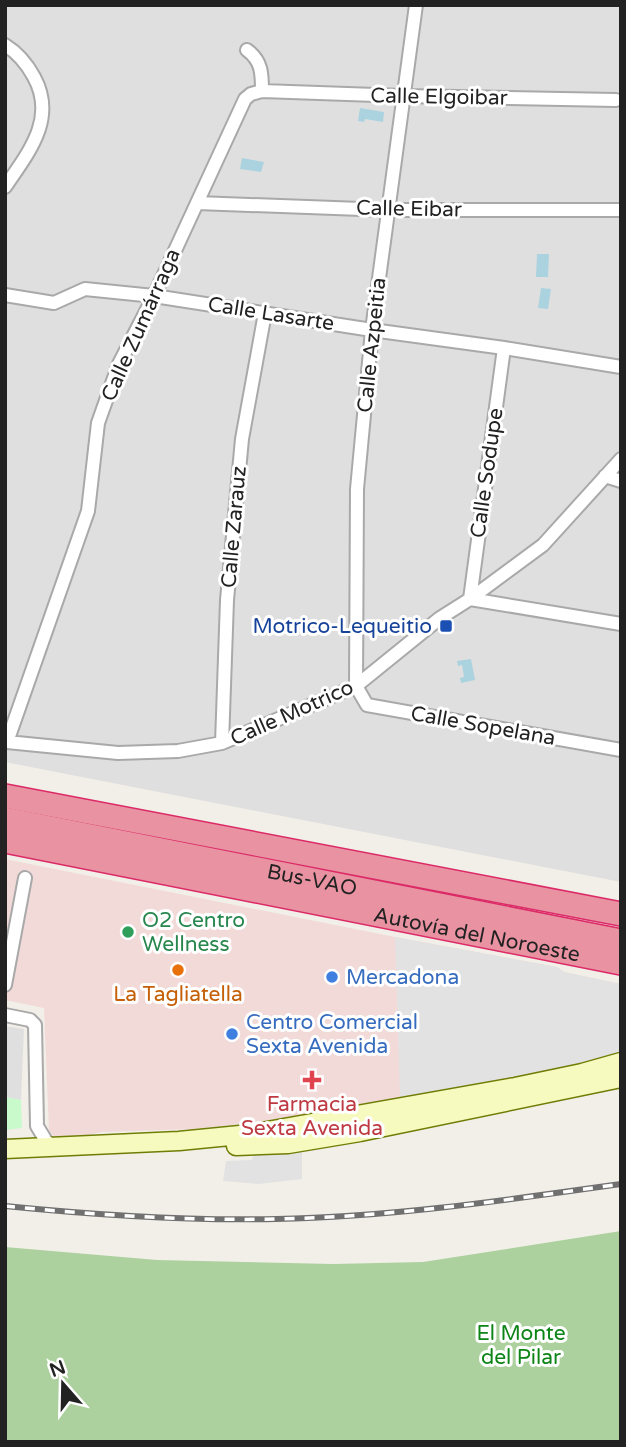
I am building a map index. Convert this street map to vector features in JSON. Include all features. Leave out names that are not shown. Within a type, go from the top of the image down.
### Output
[{"type":"highway","points":[[5,796],[621,914]]},
{"type":"highway","name":"Bus-VAO","points":[[5,819],[621,942]]},
{"type":"highway","name":"Autovía del Noroeste","points":[[5,841],[621,963]]},
{"type":"street","name":"Calle Azpeitia","points":[[356,686],[357,489],[372,330],[416,5]]},
{"type":"street","points":[[5,45],[28,65],[39,87],[43,108],[40,128],[32,147],[5,187]]},
{"type":"street","points":[[247,50],[260,63],[262,91]]},
{"type":"street","name":"Calle Elgoibar","points":[[262,91],[616,100]]},
{"type":"street","name":"Calle Zumárraga","points":[[6,742],[88,511],[98,423],[119,364],[154,296],[245,99],[262,91]]},
{"type":"street","name":"Calle Eibar","points":[[197,203],[388,210],[621,210]]},
{"type":"street","name":"Calle Lasarte","points":[[5,295],[54,303],[85,289],[154,296],[621,367]]},
{"type":"street","name":"Calle Zarauz","points":[[222,743],[228,600],[242,439],[265,313]]},
{"type":"street","name":"Calle Sodupe","points":[[470,599],[503,348]]},
{"type":"street","name":"Calle Motrico","points":[[6,742],[118,753],[178,751],[222,743],[356,686],[440,618],[543,545],[621,460]]},
{"type":"street","points":[[605,476],[621,481]]},
{"type":"street","points":[[470,599],[621,624]]},
{"type":"street","name":"Calle Sopelana","points":[[356,686],[367,705],[621,750]]},
{"type":"street","points":[[5,985],[25,878]]},
{"type":"street","points":[[5,1015],[30,1020],[34,1025],[37,1126],[46,1141],[57,1148]]},
{"type":"street","points":[[5,1149],[179,1141],[250,1134],[515,1087],[621,1062]]},
{"type":"street","points":[[5,1157],[288,1143],[360,1132],[621,1078]]},
{"type":"shaded area","points":[[5,5],[621,5],[621,882],[5,762]]},
{"type":"shaded area","points":[[5,859],[557,967],[564,972],[621,984],[621,1051],[610,1056],[511,1079],[287,1119],[193,1129],[102,1132],[67,1139],[53,1136],[49,1131],[44,1008],[5,1000]]},
{"type":"shaded area","points":[[395,937],[557,967],[564,972],[621,984],[621,1051],[560,1069],[400,1098]]},
{"type":"shaded area","points":[[5,1026],[24,1029],[21,1100],[5,1097]]},
{"type":"shaded area","points":[[302,1150],[302,1179],[259,1184],[223,1181],[226,1161],[252,1160],[254,1153]]},
{"type":"green space","points":[[5,1097],[21,1100],[22,1128],[5,1130]]},
{"type":"green space","name":"El Monte del Pilar","points":[[621,1231],[621,1442],[5,1442],[5,1247],[157,1260],[333,1264],[423,1262]]},
{"type":"water","points":[[360,108],[384,112],[383,122],[365,119],[364,122],[358,121]]},
{"type":"water","points":[[242,158],[264,162],[261,172],[240,169]]},
{"type":"water","points":[[537,254],[549,254],[548,277],[536,277]]},
{"type":"water","points":[[541,288],[551,289],[548,309],[538,308]]},
{"type":"water","points":[[471,659],[475,680],[461,683],[460,678],[464,677],[462,665],[458,666],[457,661]]},
{"type":"railway","points":[[5,1206],[174,1218],[319,1218],[449,1207],[621,1184]]},
{"type":"place","name":"Motrico-Lequeitio","points":[[446,626]]},
{"type":"place","name":"O2 Centro Wellness","points":[[128,932]]},
{"type":"place","name":"La Tagliatella","points":[[178,970]]},
{"type":"place","name":"Mercadona","points":[[332,977]]},
{"type":"place","name":"Centro Comercial Sexta Avenida","points":[[232,1034]]},
{"type":"place","name":"Farmacia Sexta Avenida","points":[[312,1080]]}]
